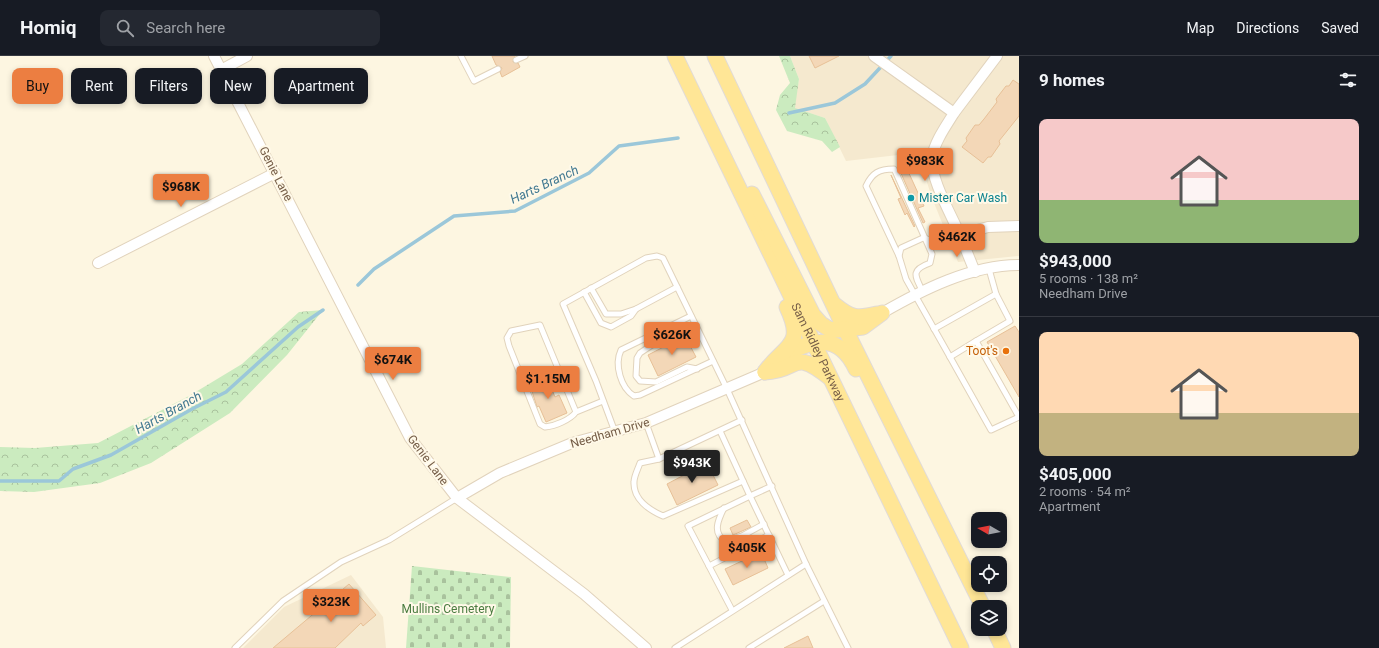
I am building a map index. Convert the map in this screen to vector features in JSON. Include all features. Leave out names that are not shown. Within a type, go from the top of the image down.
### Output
[{"type":"main road","name":"Sam Ridley Parkway","points":[[675,56],[961,648]]},
{"type":"main road","points":[[715,56],[845,329],[980,600]]},
{"type":"main road","points":[[732,174],[748,185],[813,314],[822,324],[829,329],[863,327],[882,313]]},
{"type":"main road","points":[[732,174],[733,191],[740,208],[793,321],[792,341],[788,349],[771,363],[765,372]]},
{"type":"main road","points":[[833,304],[850,315],[860,318],[882,313]]},
{"type":"main road","points":[[780,356],[802,345],[814,342],[834,344],[850,356],[915,486],[925,489]]},
{"type":"main road","points":[[765,372],[774,372],[791,363],[804,361],[816,367],[831,379]]},
{"type":"main road","points":[[998,636],[1003,647]]},
{"type":"street","name":"Genie Lane","points":[[214,56],[220,68]]},
{"type":"street","points":[[225,68],[247,56]]},
{"type":"street","points":[[975,272],[933,172],[932,157],[938,140],[954,112],[997,56]]},
{"type":"street","points":[[874,57],[954,112]]},
{"type":"street","name":"Genie Lane","points":[[239,104],[410,438],[457,498],[584,594],[646,648]]},
{"type":"street","points":[[98,263],[275,173]]},
{"type":"street","points":[[960,235],[988,227],[1019,226]]},
{"type":"street","points":[[882,313],[919,293],[975,272],[1019,265]]},
{"type":"street","name":"Needham Drive","points":[[457,498],[500,473],[572,443],[646,423],[765,372]]},
{"type":"lane","points":[[461,56],[474,81],[498,69]]},
{"type":"lane","points":[[516,60],[525,56]]},
{"type":"lane","points":[[919,293],[916,276],[919,268],[930,263],[932,254],[927,239],[894,169],[884,169],[872,174],[866,186],[899,256],[901,268],[919,293],[934,328],[991,430],[1019,417],[976,341]]},
{"type":"lane","points":[[899,256],[901,248],[923,238],[927,239]]},
{"type":"lane","points":[[614,432],[603,401],[563,304],[646,258],[657,256],[663,258],[677,286],[742,420],[806,564],[848,648]]},
{"type":"lane","points":[[950,357],[1010,321],[996,294],[989,270]]},
{"type":"lane","points":[[591,288],[606,314],[621,314],[636,309],[677,286]]},
{"type":"lane","points":[[584,292],[596,315],[606,326],[611,327],[618,324],[631,316],[636,309]]},
{"type":"lane","points":[[934,328],[996,294]]},
{"type":"lane","points":[[691,316],[621,350],[618,356],[618,369],[627,392],[634,396],[640,395],[713,361]]},
{"type":"lane","points":[[576,412],[540,324],[511,331],[508,338],[540,424],[544,427],[550,426],[573,416],[576,412],[603,401]]},
{"type":"lane","points":[[656,332],[652,345],[640,353],[637,358],[636,376],[640,381],[647,383],[656,382],[687,366],[697,369]]},
{"type":"lane","points":[[742,420],[659,460],[640,463],[634,482],[638,497],[650,510],[663,516],[743,481]]},
{"type":"lane","points":[[646,423],[659,460]]},
{"type":"lane","points":[[720,431],[788,575]]},
{"type":"lane","points":[[732,610],[688,526],[772,486]]},
{"type":"lane","points":[[235,648],[283,601],[341,562],[389,540],[457,498]]},
{"type":"lane","points":[[724,508],[717,526],[718,532],[723,539],[732,540],[764,524]]},
{"type":"lane","points":[[709,566],[769,535]]},
{"type":"lane","points":[[675,648],[732,610],[806,564]]},
{"type":"lane","points":[[749,648],[824,601]]},
{"type":"shaded area","points":[[790,56],[1019,56],[1019,256],[958,262],[932,198],[923,170],[898,155],[846,161],[825,118],[794,108],[799,79]]},
{"type":"shaded area","points":[[351,575],[383,617],[386,648],[243,648],[284,607]]},
{"type":"green space","points":[[779,56],[790,56],[799,79],[795,108],[825,118],[840,147],[832,152],[822,141],[787,131],[776,110],[780,95],[790,83]]},
{"type":"green space","points":[[323,310],[287,355],[230,413],[151,463],[100,483],[34,492],[0,491],[0,447],[35,448],[98,443],[189,396],[242,364],[299,312]]},
{"type":"green space","name":"Mullins Cemetery","points":[[412,566],[511,577],[510,648],[406,648]]},
{"type":"building","points":[[492,56],[515,56],[513,62],[518,63],[520,67],[502,77],[500,72],[502,68],[496,65]]},
{"type":"building","points":[[809,56],[839,56],[815,68]]},
{"type":"building","points":[[1013,80],[1019,84],[1019,116],[999,141],[1000,144],[991,157],[988,157],[983,163],[962,147],[967,141],[966,138],[975,125],[979,125],[997,102],[996,99],[1006,86],[1009,86]]},
{"type":"building","points":[[907,169],[924,206],[918,208],[925,222],[923,223],[900,171]]},
{"type":"building","points":[[891,175],[915,226],[914,227],[907,213],[905,215],[898,199],[901,198]]},
{"type":"building","name":"Toot's","points":[[1015,326],[1019,332],[1019,397],[987,342]]},
{"type":"building","points":[[685,336],[696,357],[658,376],[648,355]]},
{"type":"building","points":[[547,378],[555,397],[559,395],[567,413],[546,422],[539,406],[537,407],[530,385]]},
{"type":"building","points":[[707,463],[718,485],[677,505],[667,484]]},
{"type":"building","points":[[747,520],[751,527],[733,535],[730,528]]},
{"type":"building","points":[[761,552],[768,568],[733,585],[725,569]]},
{"type":"building","points":[[349,584],[376,615],[363,626],[361,623],[335,648],[273,648]]},
{"type":"building","points":[[808,636],[813,648],[784,648]]},
{"type":"waterway","name":"Harts Branch","points":[[789,113],[835,103],[865,84],[891,56]]},
{"type":"waterway","name":"Harts Branch","points":[[358,285],[374,269],[454,216],[515,211],[589,173],[619,146],[678,138]]},
{"type":"waterway","name":"Harts Branch","points":[[0,481],[59,481],[73,469],[111,455],[192,409],[226,392],[298,327],[323,310]]},
{"type":"place","name":"Mister Car Wash","points":[[911,198]]},
{"type":"place","name":"Toot's","points":[[1006,351]]}]
